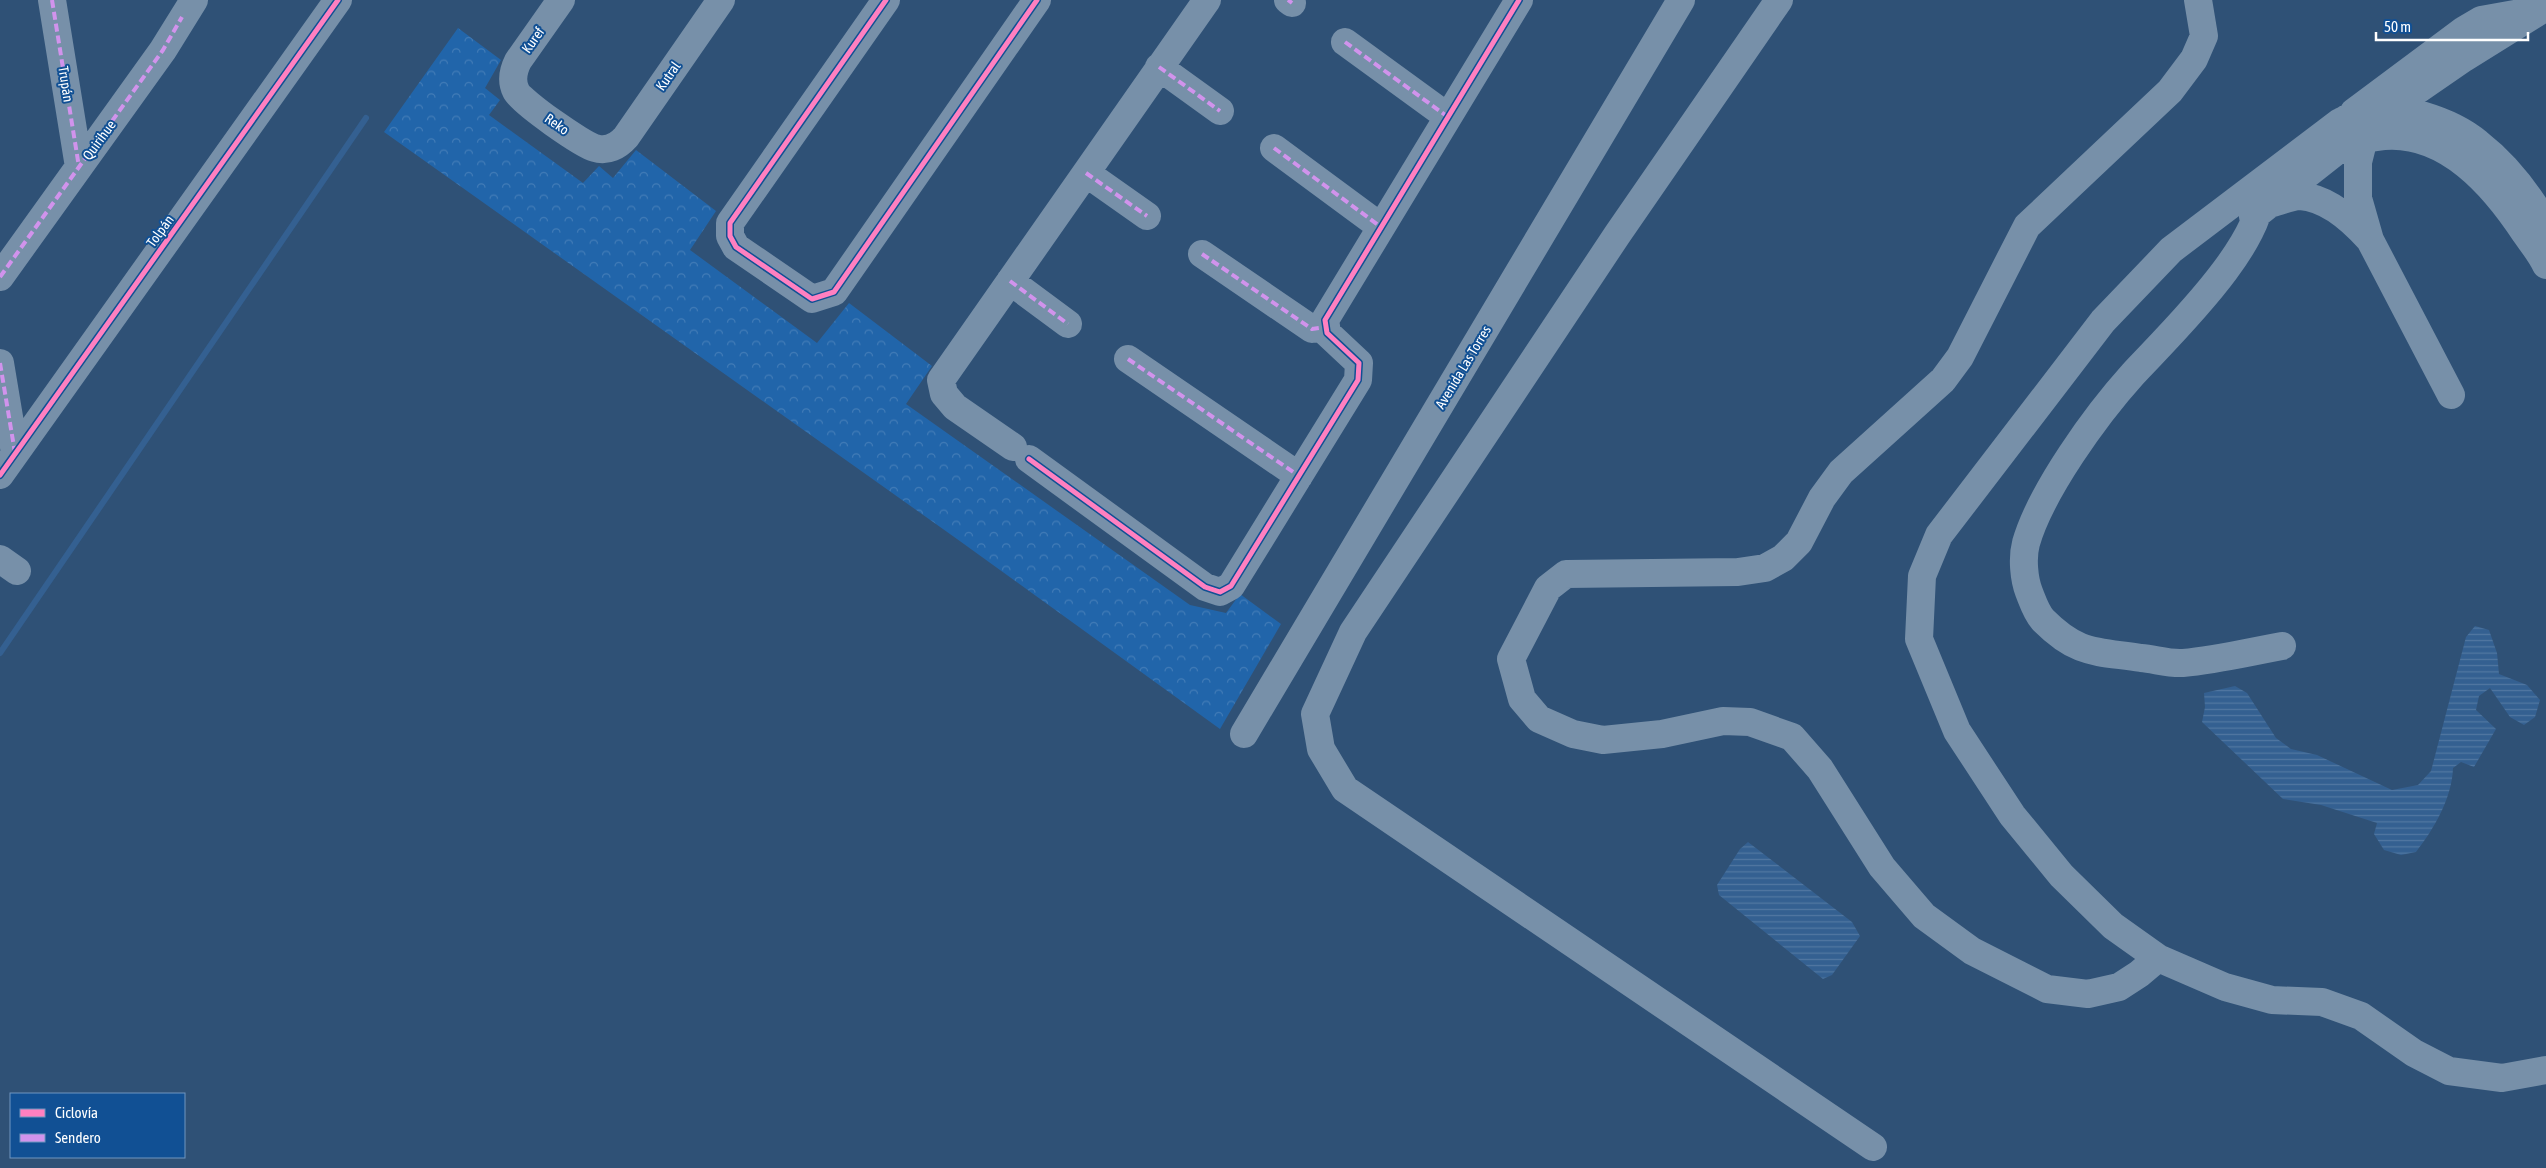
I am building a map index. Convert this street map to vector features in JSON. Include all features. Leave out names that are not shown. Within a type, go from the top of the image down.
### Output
[{"type":"street","name":"Trupán","points":[[52,0],[79,167]]},
{"type":"street","name":"Quirihue","points":[[0,277],[163,50],[194,0]]},
{"type":"street","name":"Tolpán","points":[[8,464],[338,0]]},
{"type":"street","name":"Kuref","points":[[513,84],[514,68],[518,61],[561,0]]},
{"type":"street","name":"Kutral","points":[[610,148],[626,137],[721,0]]},
{"type":"street","points":[[886,0],[730,223],[730,236],[736,247],[812,298],[834,292],[1037,0]]},
{"type":"street","points":[[1207,0],[941,380],[944,394],[955,407],[1205,587],[1220,592],[1231,586],[1358,380],[1359,364],[1327,333],[1325,320],[1448,117],[1514,2]]},
{"type":"street","name":"Avenida Las Torres","points":[[1244,734],[1681,0]]},
{"type":"street","points":[[1779,0],[1617,235],[1353,632],[1315,714],[1321,748],[1345,789],[1873,1147]]},
{"type":"street","points":[[2158,958],[2139,974],[2119,987],[2088,994],[2047,989],[1972,951],[1924,916],[1882,868],[1820,769],[1792,737],[1750,722],[1723,721],[1662,734],[1603,740],[1574,734],[1539,719],[1527,706],[1522,699],[1511,659],[1548,588],[1566,574],[1738,572],[1765,568],[1783,558],[1799,542],[1822,498],[1841,472],[1943,380],[1960,357],[2027,226],[2170,91],[2194,59],[2204,36],[2198,0]]},
{"type":"street","points":[[2542,9],[2464,58],[2336,153],[2264,200],[2195,234],[2171,250],[2103,321],[1939,535],[1922,576],[1919,638],[1957,731],[2012,815],[2062,876],[2112,926],[2158,958],[2234,990],[2272,1000],[2322,1002],[2361,1016],[2414,1052],[2449,1071],[2502,1078],[2546,1070]]},
{"type":"street","points":[[2282,646],[2181,663],[2090,652],[2061,638],[2039,615],[2024,580],[2026,545],[2045,497],[2091,428],[2132,376],[2188,316],[2228,268],[2264,200],[2340,122],[2464,30],[2481,20],[2510,13],[2542,9]]},
{"type":"street","points":[[1345,42],[1448,117]]},
{"type":"street","points":[[1159,67],[1220,111]]},
{"type":"street","name":"Reko","points":[[513,84],[526,103],[587,145],[594,148],[610,148]]},
{"type":"street","points":[[2340,122],[2362,110],[2398,135],[2426,141],[2453,155],[2486,182],[2513,215],[2546,265]]},
{"type":"street","points":[[2378,122],[2422,115],[2477,141],[2503,166],[2546,225]]},
{"type":"street","points":[[2378,122],[2358,162],[2358,198],[2370,240],[2452,395]]},
{"type":"street","points":[[1274,148],[1382,227]]},
{"type":"street","points":[[1086,172],[1147,216]]},
{"type":"street","points":[[2264,200],[2299,196],[2326,204],[2351,219],[2370,240]]},
{"type":"street","points":[[1202,254],[1312,329],[1326,328]]},
{"type":"street","points":[[1010,281],[1068,324]]},
{"type":"street","points":[[1128,359],[1299,476]]},
{"type":"street","points":[[0,363],[8,464]]},
{"type":"green space","points":[[458,28],[501,60],[485,88],[500,100],[489,115],[583,183],[599,166],[613,178],[636,150],[716,211],[690,250],[817,343],[849,303],[932,366],[906,404],[1190,605],[1226,613],[1240,594],[1281,624],[1220,729],[957,539],[384,132]]},
{"type":"shaded area","points":[[2475,626],[2489,630],[2497,653],[2499,674],[2527,685],[2540,700],[2535,717],[2524,725],[2510,717],[2490,688],[2479,696],[2476,710],[2496,729],[2474,767],[2461,762],[2453,768],[2446,802],[2416,852],[2401,855],[2384,850],[2374,834],[2377,823],[2321,805],[2283,799],[2202,722],[2205,707],[2204,693],[2235,686],[2247,693],[2276,738],[2291,749],[2317,755],[2392,790],[2418,785],[2431,771],[2466,637]]},
{"type":"shaded area","points":[[1748,842],[1852,922],[1860,936],[1832,975],[1823,979],[1719,895],[1717,885],[1740,849]]},
{"type":"waterway","points":[[0,653],[366,118]]},
{"type":"marked path","points":[[52,0],[79,167]]},
{"type":"marked path","points":[[1288,0],[1292,3]]},
{"type":"marked path","points":[[0,277],[163,50],[182,17]]},
{"type":"marked path","points":[[1345,42],[1448,117]]},
{"type":"marked path","points":[[1159,67],[1220,111]]},
{"type":"marked path","points":[[1274,148],[1381,227]]},
{"type":"marked path","points":[[1086,173],[1147,216]]},
{"type":"marked path","points":[[1202,254],[1312,329],[1326,327]]},
{"type":"marked path","points":[[1010,281],[1068,324]]},
{"type":"marked path","points":[[1128,359],[1299,476]]},
{"type":"marked path","points":[[0,363],[15,453]]},
{"type":"cycle path","points":[[0,475],[338,0]]},
{"type":"cycle path","points":[[886,0],[730,223],[730,236],[736,247],[812,299],[834,292],[1037,0]]},
{"type":"cycle path","points":[[1029,459],[1205,587],[1220,592],[1231,586],[1358,380],[1359,363],[1327,333],[1325,320],[1519,0]]}]
